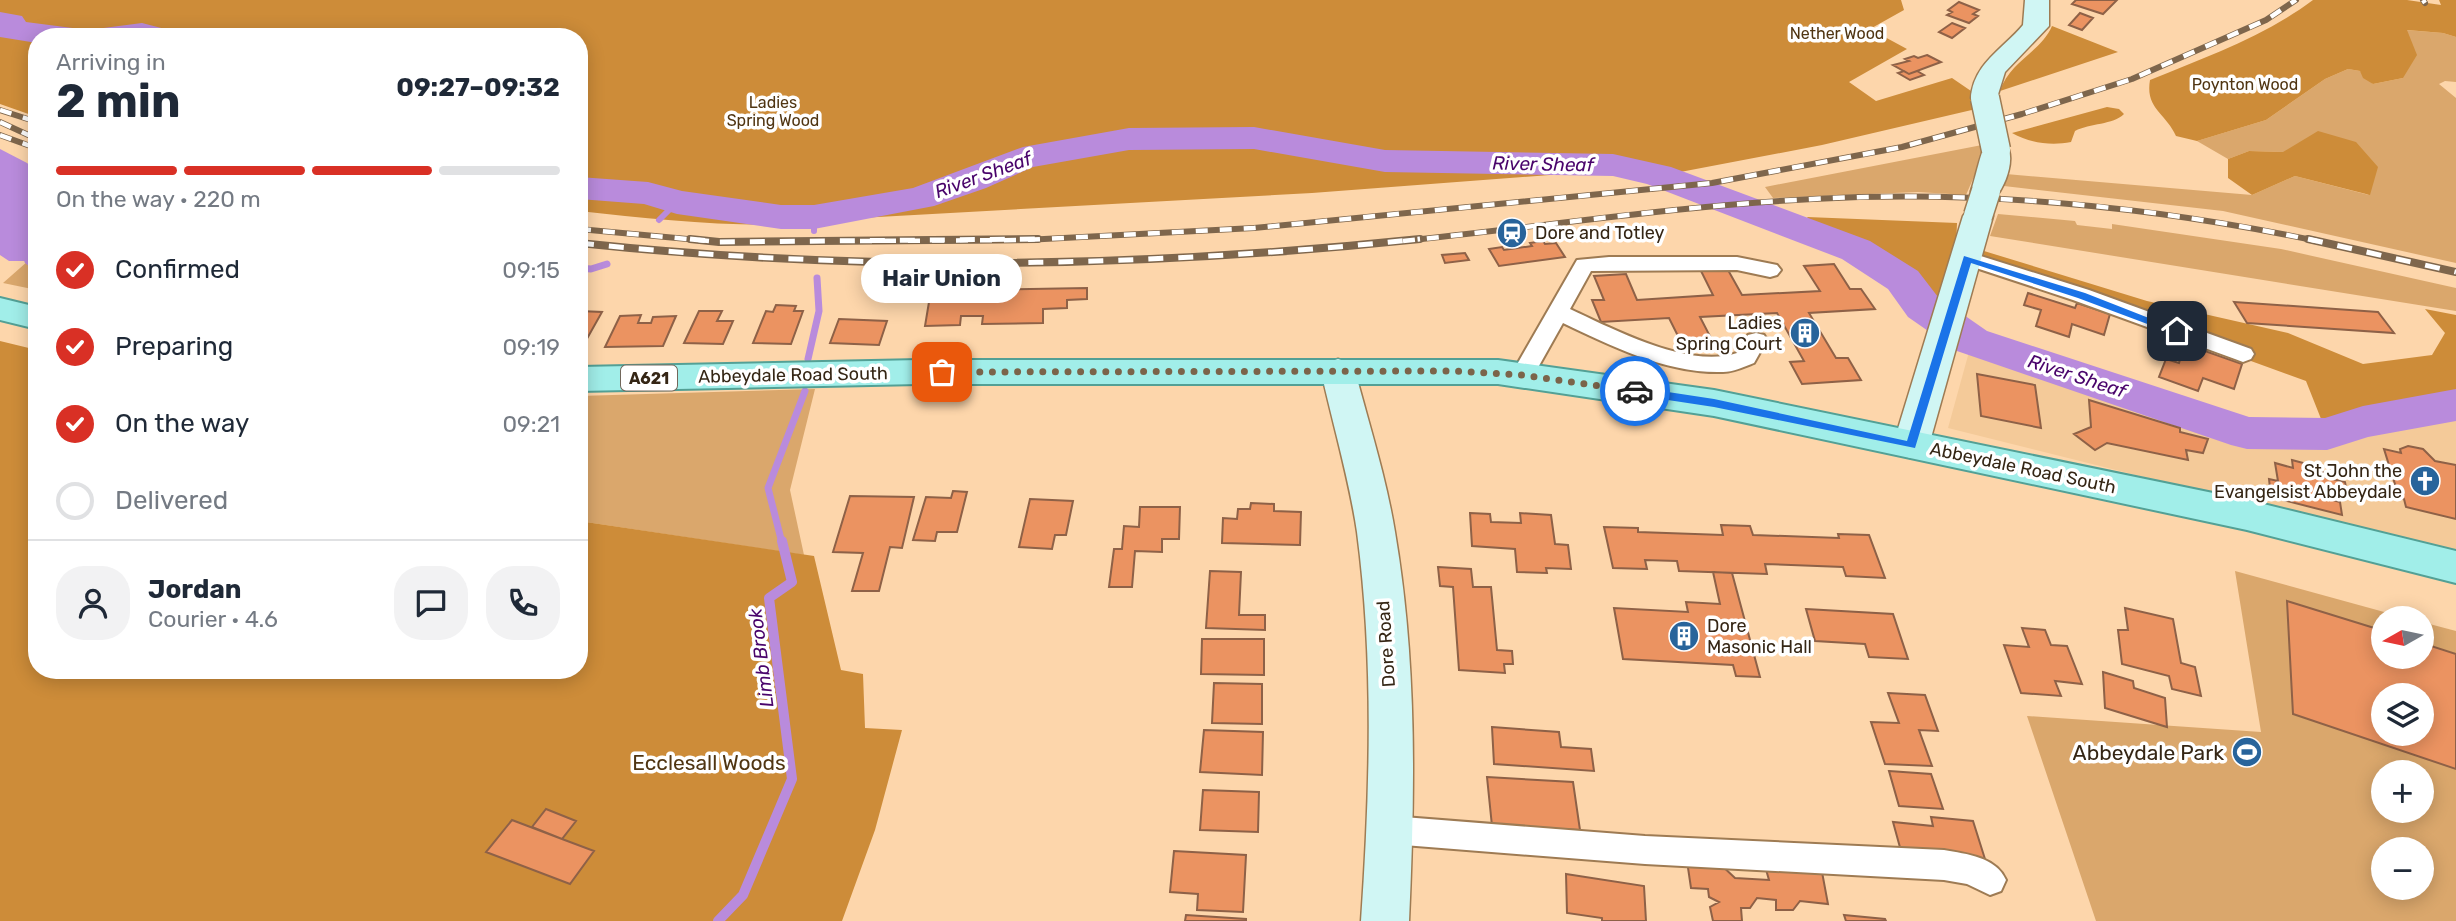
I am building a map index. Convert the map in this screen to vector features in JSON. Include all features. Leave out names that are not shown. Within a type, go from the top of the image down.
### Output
[{"type":"main road","points":[[0,309],[28,316]]},
{"type":"main road","name":"Abbeydale Road South","points":[[588,379],[920,372],[1431,370],[1522,375],[1714,403],[2247,515],[2456,567]]},
{"type":"street","points":[[1911,446],[1996,163],[1985,85],[1992,71],[2036,26],[2037,0]]},
{"type":"street","points":[[1968,258],[2081,295],[2244,354]]},
{"type":"street","points":[[1522,375],[1584,265],[1612,261],[1682,265],[1730,262],[1751,263],[1770,270]]},
{"type":"street","points":[[1558,312],[1640,350],[1705,364],[1732,365],[1747,360],[1755,350],[1756,340]]},
{"type":"street","name":"Dore Road","points":[[1338,371],[1375,524],[1386,617],[1391,830],[1385,921]]},
{"type":"street","points":[[1391,830],[1645,850],[1944,865],[1973,870],[1990,880]]},
{"type":"shaded area","points":[[2406,30],[2443,33],[2456,37],[2456,82],[2445,81],[2439,84],[2456,98],[2456,263],[2223,211],[2004,186],[2006,174],[2252,195],[2295,176],[2369,195],[2283,152],[2249,151],[2228,159],[2197,141],[2266,120],[2325,79],[2348,69],[2360,71],[2373,84],[2403,78]]},
{"type":"shaded area","points":[[1982,145],[1982,158],[1966,195],[1918,192],[1773,198],[1765,187]]},
{"type":"shaded area","points":[[0,149],[28,164],[28,261],[9,261],[0,255]]},
{"type":"shaded area","points":[[1998,214],[2075,221],[2077,225],[2112,229],[2112,224],[2281,249],[2456,288],[2456,311],[1990,236]]},
{"type":"shaded area","points":[[28,261],[28,288],[3,283]]},
{"type":"shaded area","points":[[1972,341],[2247,433],[2327,434],[2363,422],[2456,405],[2456,555],[1948,428]]},
{"type":"shaded area","points":[[815,389],[790,490],[804,555],[588,522],[588,396]]},
{"type":"shaded area","name":"Abbeydale Park","points":[[2235,571],[2371,608],[2371,669],[2434,669],[2434,625],[2456,631],[2456,921],[2096,921],[2027,716],[2261,732]]},
{"type":"green space","name":"Ladies Spring Wood","points":[[0,0],[1901,0],[1904,10],[1870,29],[1907,49],[1849,82],[1876,101],[1952,78],[1971,91],[1976,109],[1822,145],[1675,173],[1589,172],[1312,193],[755,225],[588,212],[588,28],[28,28],[28,114],[0,104]]},
{"type":"green space","name":"Poynton Wood","points":[[2313,0],[2407,0],[2441,5],[2439,0],[2456,0],[2456,37],[2443,33],[2407,30],[2417,55],[2403,78],[2373,84],[2363,78],[2360,71],[2348,69],[2325,79],[2266,120],[2197,141],[2176,136],[2153,104],[2149,90],[2150,80],[2255,35]]},
{"type":"green space","points":[[2052,26],[2118,52],[2000,91],[2010,72],[2040,43]]},
{"type":"green space","points":[[2107,107],[2119,109],[2124,114],[2114,120],[2075,131],[2071,142],[2041,143],[2012,133]]},
{"type":"green space","points":[[2318,131],[2356,142],[2378,167],[2370,195],[2295,176],[2252,195],[2228,178],[2228,159],[2249,151],[2283,152]]},
{"type":"green space","points":[[1807,217],[1957,223],[1956,249],[1941,311],[1923,307],[1903,280],[1856,250],[1821,237]]},
{"type":"green space","points":[[1971,247],[2147,301],[2288,333],[2363,364],[2432,355],[2445,333],[2425,309],[2456,315],[2456,406],[2363,422],[2327,434],[2306,381],[1968,258]]},
{"type":"green space","name":"Ecclesall Woods","points":[[0,341],[28,348],[28,679],[588,679],[588,522],[814,556],[841,670],[863,674],[865,728],[902,730],[875,830],[842,921],[0,921]]},
{"type":"building","points":[[2076,0],[2117,0],[2103,14],[2072,4]]},
{"type":"building","points":[[1959,2],[1979,10],[1973,14],[1978,16],[1969,23],[1947,15],[1952,12],[1948,10]]},
{"type":"building","points":[[2080,13],[2093,18],[2082,30],[2069,25]]},
{"type":"building","points":[[1952,23],[1965,28],[1952,38],[1939,32]]},
{"type":"building","points":[[1927,55],[1941,62],[1909,74],[1893,65],[1909,61],[1905,59],[1914,56],[1918,58]]},
{"type":"building","points":[[1904,71],[1909,74],[1917,71],[1924,75],[1910,80],[1898,73]]},
{"type":"building","points":[[1543,241],[1545,244],[1556,243],[1565,257],[1499,266],[1489,249],[1532,246],[1530,243]]},
{"type":"building","points":[[1465,253],[1469,260],[1445,263],[1442,255]]},
{"type":"building","name":"Ladies Spring Court","points":[[1834,264],[1850,289],[1861,289],[1875,309],[1809,313],[1836,358],[1848,358],[1861,380],[1802,384],[1790,362],[1804,361],[1777,313],[1700,317],[1714,344],[1683,346],[1669,318],[1601,322],[1592,300],[1604,300],[1594,276],[1626,274],[1637,300],[1713,295],[1701,271],[1728,270],[1742,295],[1820,291],[1804,266]]},
{"type":"building","points":[[1087,288],[1087,299],[1067,300],[1067,308],[1043,309],[1043,323],[982,324],[983,316],[961,316],[960,325],[925,326],[929,302],[972,301],[974,290]]},
{"type":"building","points":[[2028,293],[2075,308],[2077,303],[2110,314],[2104,335],[2072,324],[2069,337],[2036,326],[2041,310],[2024,305]]},
{"type":"building","points":[[2234,302],[2378,312],[2394,333],[2247,323]]},
{"type":"building","points":[[776,305],[796,306],[794,311],[803,311],[791,344],[753,343],[766,311],[773,312]]},
{"type":"building","points":[[588,311],[602,312],[588,337]]},
{"type":"building","points":[[699,311],[722,311],[717,321],[733,321],[723,344],[684,343]]},
{"type":"building","points":[[641,315],[638,323],[651,323],[653,317],[676,316],[663,346],[605,347],[620,316]]},
{"type":"building","points":[[839,319],[887,321],[879,345],[830,343]]},
{"type":"building","points":[[2185,344],[2242,364],[2234,389],[2203,378],[2198,391],[2159,377],[2166,359],[2179,363]]},
{"type":"building","points":[[1977,374],[2035,385],[2041,428],[1981,416]]},
{"type":"building","points":[[2089,400],[2208,439],[2203,453],[2186,450],[2188,460],[2107,443],[2095,450],[2074,434],[2091,427]]},
{"type":"building","name":"St John the Evangelsist Abbeydale","points":[[2408,446],[2423,449],[2435,461],[2456,465],[2456,519],[2406,507],[2404,499],[2399,497],[2384,449],[2401,453],[2400,449]]},
{"type":"building","points":[[2292,460],[2322,468],[2324,477],[2345,482],[2348,498],[2328,493],[2329,499],[2340,502],[2342,515],[2271,497],[2269,479],[2278,481],[2275,463],[2293,468]]},
{"type":"building","points":[[953,491],[967,492],[957,532],[937,532],[935,541],[913,540],[926,497],[951,498]]},
{"type":"building","points":[[850,496],[914,497],[902,548],[890,547],[879,591],[852,591],[863,553],[833,552]]},
{"type":"building","points":[[1030,499],[1073,501],[1066,535],[1055,535],[1052,549],[1019,547]]},
{"type":"building","points":[[1251,503],[1274,504],[1274,511],[1301,512],[1300,545],[1222,543],[1223,518],[1237,519],[1238,509],[1250,509]]},
{"type":"building","points":[[1140,507],[1180,507],[1179,539],[1162,539],[1162,552],[1135,551],[1132,587],[1109,587],[1114,549],[1122,549],[1124,526],[1139,527]]},
{"type":"building","points":[[1470,513],[1490,514],[1491,522],[1521,523],[1520,513],[1551,515],[1555,544],[1568,545],[1571,569],[1546,568],[1547,573],[1517,572],[1515,549],[1472,546]]},
{"type":"building","points":[[1721,525],[1750,526],[1753,535],[1839,538],[1838,534],[1869,535],[1885,578],[1846,576],[1843,567],[1765,564],[1767,574],[1679,571],[1677,561],[1645,560],[1647,569],[1613,568],[1604,527],[1638,528],[1638,532],[1723,535]]},
{"type":"building","points":[[1438,567],[1471,569],[1473,587],[1491,587],[1497,650],[1512,651],[1513,664],[1504,664],[1505,673],[1459,670],[1453,587],[1440,586]]},
{"type":"building","points":[[1210,571],[1241,572],[1239,615],[1265,615],[1265,630],[1206,628]]},
{"type":"building","name":"Dore Masonic Hall","points":[[1713,572],[1732,573],[1760,677],[1736,676],[1733,665],[1623,659],[1614,608],[1688,612],[1686,602],[1720,604]]},
{"type":"building","points":[[2287,601],[2371,627],[2371,669],[2434,669],[2434,647],[2456,654],[2456,769],[2388,746],[2434,746],[2434,683],[2371,683],[2371,740],[2293,714]]},
{"type":"building","points":[[2125,608],[2173,619],[2181,663],[2195,667],[2201,696],[2172,689],[2169,676],[2122,664],[2118,630],[2128,630]]},
{"type":"building","points":[[1806,609],[1893,614],[1908,659],[1869,657],[1865,644],[1815,641]]},
{"type":"building","points":[[2022,628],[2045,630],[2051,645],[2067,646],[2082,684],[2055,681],[2061,696],[2021,693],[2004,645],[2029,647]]},
{"type":"building","points":[[1202,639],[1264,639],[1264,675],[1201,674]]},
{"type":"building","points":[[2103,672],[2133,681],[2134,688],[2165,698],[2167,727],[2105,708]]},
{"type":"building","points":[[1214,683],[1262,684],[1262,724],[1212,723]]},
{"type":"building","points":[[1888,693],[1925,695],[1938,731],[1919,730],[1932,766],[1885,764],[1871,722],[1899,723]]},
{"type":"building","points":[[1492,727],[1559,732],[1561,747],[1591,749],[1594,771],[1494,764]]},
{"type":"building","points":[[1204,730],[1263,732],[1262,775],[1200,772]]},
{"type":"building","points":[[1889,771],[1931,774],[1943,809],[1899,806]]},
{"type":"building","points":[[1487,777],[1573,782],[1580,830],[1492,826]]},
{"type":"building","points":[[1203,790],[1259,792],[1258,832],[1200,830]]},
{"type":"building","points":[[546,809],[576,821],[562,839],[532,827]]},
{"type":"building","points":[[1931,817],[1973,821],[1985,859],[1901,851],[1893,822],[1933,826]]},
{"type":"building","points":[[512,820],[594,851],[570,884],[486,852]]},
{"type":"building","points":[[1174,851],[1246,855],[1243,912],[1197,910],[1198,894],[1170,892]]},
{"type":"building","points":[[1687,861],[1718,862],[1735,878],[1769,880],[1765,866],[1822,872],[1828,904],[1800,901],[1793,910],[1776,910],[1776,900],[1757,898],[1750,908],[1741,908],[1742,921],[1713,921],[1710,907],[1719,902],[1709,897],[1708,889],[1691,888]]},
{"type":"building","points":[[1566,874],[1644,886],[1646,921],[1602,921],[1602,918],[1567,913]]},
{"type":"building","points":[[1186,915],[1246,919],[1246,921],[1185,921]]},
{"type":"building","points":[[1844,915],[1885,919],[1886,921],[1846,921]]},
{"type":"waterway","name":"River Sheaf","points":[[0,22],[11,23],[11,30],[28,32]]},
{"type":"waterway","name":"River Sheaf","points":[[588,189],[648,193],[677,202],[781,217],[814,217],[920,198],[973,180],[1023,158],[1129,139],[1254,138],[1385,161],[1613,165],[1658,175],[1856,250],[1903,280],[1923,307],[1972,341],[2247,433],[2327,434],[2363,422],[2456,405]]},
{"type":"waterway","points":[[659,220],[677,202]]},
{"type":"waterway","name":"Limb Brook","points":[[814,217],[814,231]]},
{"type":"waterway","points":[[588,269],[607,264]]},
{"type":"waterway","name":"Limb Brook","points":[[808,359],[819,311],[817,278]]},
{"type":"waterway","name":"Limb Brook","points":[[782,543],[768,488],[805,391]]},
{"type":"waterway","name":"Limb Brook","points":[[718,921],[743,895],[792,779],[769,598],[792,582],[782,541]]},
{"type":"railway","points":[[860,241],[1025,240],[1254,228],[1712,183],[1902,147],[2022,114],[2132,79],[2266,20],[2296,0]]},
{"type":"railway","points":[[0,110],[28,119]]},
{"type":"railway","points":[[0,122],[28,135]]},
{"type":"railway","points":[[0,135],[28,145]]},
{"type":"railway","points":[[1420,239],[1761,202],[1940,197],[2003,199],[2129,210],[2192,218],[2317,241]]},
{"type":"railway","points":[[588,230],[709,241]]},
{"type":"railway","points":[[690,239],[719,242],[1038,239]]},
{"type":"railway","points":[[588,244],[788,259],[999,263],[1211,256],[1420,239]]},
{"type":"railway","points":[[1403,241],[1420,239]]},
{"type":"railway","points":[[2308,239],[2317,241]]},
{"type":"railway","points":[[2317,241],[2456,272]]},
{"type":"way so far","points":[[942,372],[1431,370],[1498,372],[1635,391]]},
{"type":"place","name":"Dore and Totley","points":[[1512,233]]},
{"type":"place","name":"Ladies Spring Court","points":[[1805,333]]},
{"type":"place","name":"Hair Union","points":[[942,372]]},
{"type":"place","name":"St John the Evangelsist Abbeydale","points":[[2425,481]]},
{"type":"place","name":"Dore Masonic Hall","points":[[1684,636]]},
{"type":"place","name":"Abbeydale Park","points":[[2247,752]]},
{"type":"route","points":[[1635,391],[1714,403],[1911,446],[1968,258],[2081,295],[2177,331]]},
{"type":"park label","name":"Nether Wood","points":[[1837,33]]}]
